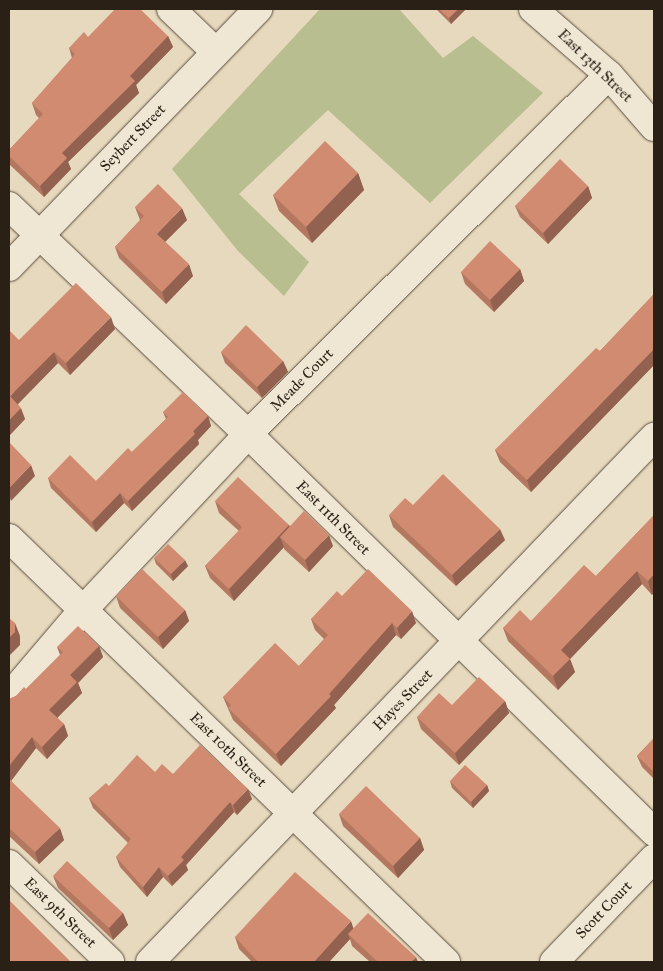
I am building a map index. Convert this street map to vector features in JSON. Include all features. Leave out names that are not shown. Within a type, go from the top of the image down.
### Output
[{"type":"street","points":[[171,9],[216,52]]},
{"type":"street","name":"Seybert Street","points":[[9,267],[258,9]]},
{"type":"street","name":"East 13th Street","points":[[534,9],[609,76],[654,126]]},
{"type":"street","name":"Meade Court","points":[[9,697],[83,610],[248,434],[609,76]]},
{"type":"street","name":"East 11th Street","points":[[9,206],[248,434],[654,832]]},
{"type":"street","name":"Hayes Street","points":[[150,962],[654,437]]},
{"type":"street","name":"East 10th Street","points":[[9,538],[446,962]]},
{"type":"street","name":"Scott Court","points":[[554,962],[654,858]]},
{"type":"street","name":"East 9th Street","points":[[9,864],[110,962]]},
{"type":"green space","points":[[320,9],[399,9],[443,58],[473,36],[543,93],[430,203],[328,110],[239,194],[309,262],[284,296],[238,251],[172,169]]},
{"type":"building","points":[[115,9],[140,9],[168,36],[130,76],[135,81],[62,153],[67,158],[40,186],[9,156],[9,150],[43,114],[32,103],[75,54],[69,48],[84,32],[88,37]]},
{"type":"building","points":[[439,9],[458,9],[449,18]]},
{"type":"building","points":[[325,141],[358,173],[306,227],[273,195]]},
{"type":"building","points":[[560,159],[588,186],[543,233],[515,206]]},
{"type":"building","points":[[158,184],[182,208],[157,234],[189,264],[162,292],[115,247],[144,216],[135,207]]},
{"type":"building","points":[[490,241],[520,269],[490,300],[461,272]]},
{"type":"building","points":[[76,283],[111,317],[66,363],[54,352],[10,396],[21,408],[9,420],[9,330],[19,340]]},
{"type":"building","points":[[654,294],[654,349],[527,480],[495,450],[596,348],[600,351]]},
{"type":"building","points":[[246,325],[283,361],[257,387],[221,352]]},
{"type":"building","points":[[183,392],[208,416],[193,431],[195,434],[128,501],[120,493],[92,522],[48,478],[70,455],[96,481],[128,448],[132,452],[168,417],[163,412]]},
{"type":"building","points":[[9,442],[31,465],[9,488]]},
{"type":"building","points":[[443,474],[500,529],[452,575],[389,515],[405,498],[413,505]]},
{"type":"building","points":[[238,477],[289,525],[229,589],[205,566],[242,527],[215,501]]},
{"type":"building","points":[[304,511],[329,535],[305,560],[280,537]]},
{"type":"building","points":[[654,515],[654,574],[648,581],[637,571],[561,650],[570,659],[553,676],[503,628],[520,610],[531,621],[584,565],[596,576]]},
{"type":"building","points":[[168,544],[185,560],[171,574],[154,558]]},
{"type":"building","points":[[142,569],[185,610],[158,637],[116,596]]},
{"type":"building","points":[[368,569],[412,611],[397,628],[392,623],[329,694],[331,696],[276,754],[228,708],[231,705],[223,697],[275,643],[299,666],[328,635],[311,619],[337,591],[342,596]]},
{"type":"building","points":[[9,618],[15,623],[15,632],[9,638]]},
{"type":"building","points":[[78,626],[99,646],[70,675],[77,682],[49,710],[64,724],[42,747],[32,737],[9,766],[9,699],[16,696],[24,687],[26,689],[63,652],[57,647]]},
{"type":"building","points":[[479,677],[505,701],[455,753],[417,717],[439,693],[452,705]]},
{"type":"building","points":[[654,738],[654,772],[637,756]]},
{"type":"building","points":[[200,745],[248,789],[233,805],[230,802],[181,857],[184,860],[168,876],[159,867],[143,887],[116,857],[131,839],[89,798],[106,783],[109,786],[137,755],[155,772],[162,764],[173,774]]},
{"type":"building","points":[[465,765],[487,785],[471,802],[450,781]]},
{"type":"building","points":[[9,779],[60,828],[35,852],[9,828]]},
{"type":"building","points":[[366,786],[420,838],[393,866],[339,814]]},
{"type":"building","points":[[67,861],[123,913],[109,928],[53,876]]},
{"type":"building","points":[[295,872],[351,921],[314,962],[258,962],[235,937]]},
{"type":"building","points":[[9,900],[71,962],[9,962]]},
{"type":"building","points":[[368,913],[416,957],[411,962],[378,962],[348,934]]}]
